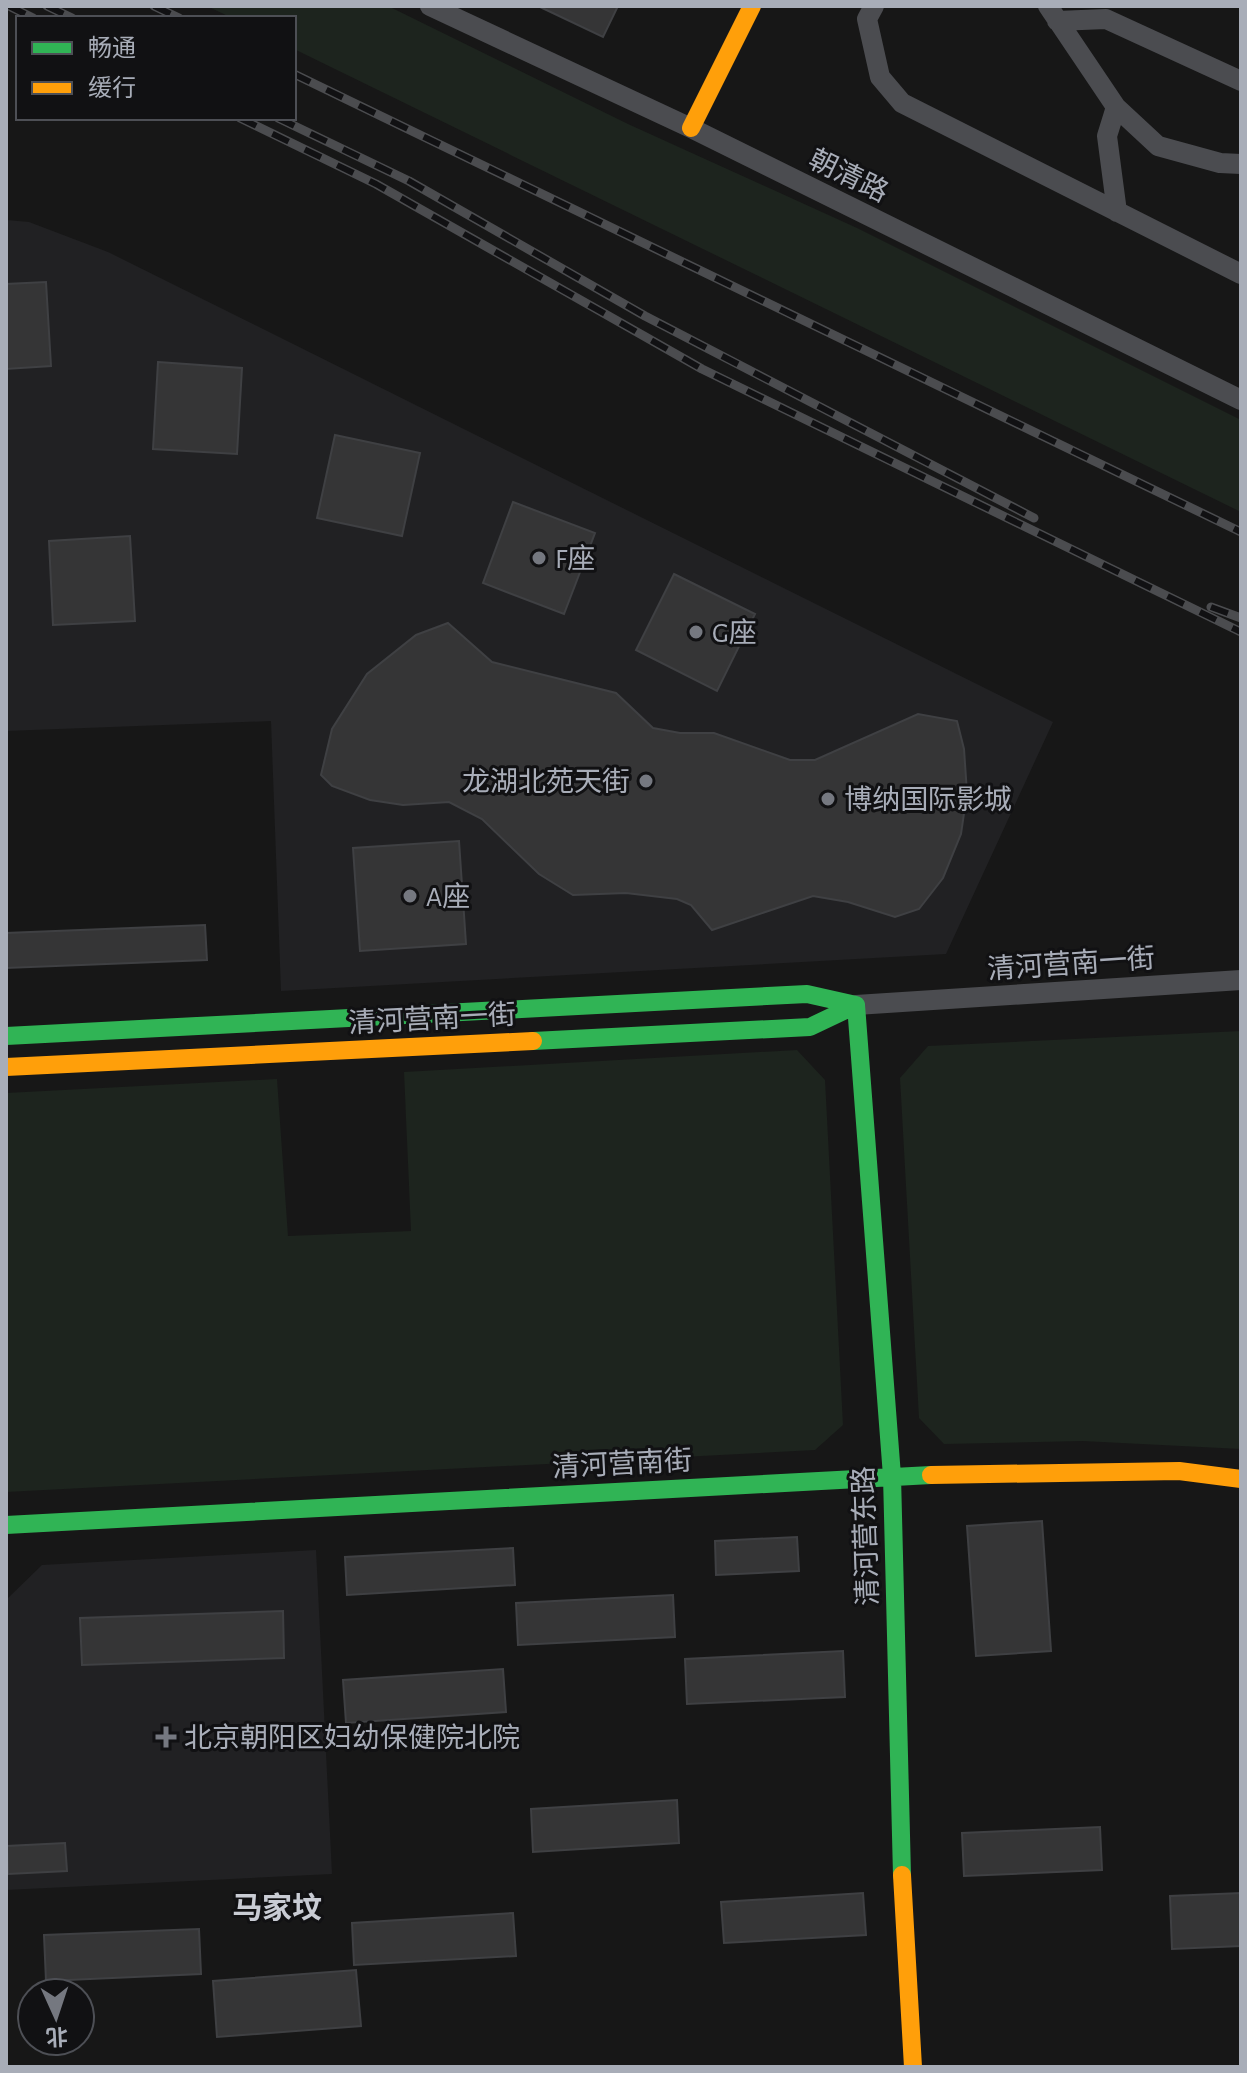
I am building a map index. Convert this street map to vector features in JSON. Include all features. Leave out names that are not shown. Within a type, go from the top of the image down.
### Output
[{"type":"street","name":"朝清路","points":[[430,6],[691,128],[1241,400]]},
{"type":"street","points":[[691,128],[752,6]]},
{"type":"street","points":[[874,6],[867,19],[880,77],[902,103],[1241,274]]},
{"type":"street","points":[[1053,13],[1106,19],[1241,81]]},
{"type":"street","points":[[1053,13],[1116,107],[1158,146],[1220,163],[1241,164]]},
{"type":"street","points":[[1116,107],[1107,136],[1117,212]]},
{"type":"street","name":"清河营南一街","points":[[6,1036],[807,994],[856,1005],[1241,980]]},
{"type":"street","name":"清河营南一街","points":[[6,1067],[810,1027],[856,1005]]},
{"type":"street","name":"清河营东路","points":[[856,1005],[892,1476],[903,1895],[913,2067]]},
{"type":"street","name":"清河营南街","points":[[6,1525],[892,1476],[1179,1471],[1241,1479]]},
{"type":"shaded area","points":[[207,6],[388,6],[628,124],[857,228],[1241,420],[1241,512],[296,50],[296,16],[228,16]]},
{"type":"shaded area","points":[[6,220],[29,222],[108,252],[1053,722],[946,954],[281,991],[271,721],[6,731]]},
{"type":"shaded area","points":[[1241,1031],[1241,1449],[1082,1441],[944,1444],[919,1418],[900,1078],[928,1046]]},
{"type":"shaded area","points":[[797,1050],[825,1080],[843,1425],[815,1450],[6,1492],[6,1093],[277,1079],[288,1236],[411,1231],[404,1072]]},
{"type":"shaded area","name":"北京朝阳区妇幼保健院北院","points":[[316,1550],[332,1874],[6,1890],[6,1600],[42,1565]]},
{"type":"building","points":[[538,6],[618,6],[603,37]]},
{"type":"building","points":[[46,282],[51,366],[6,369],[6,284]]},
{"type":"building","points":[[158,362],[242,368],[237,454],[153,449]]},
{"type":"building","points":[[335,435],[420,453],[402,536],[317,518]]},
{"type":"building","name":"F座","points":[[513,502],[595,533],[564,614],[483,583]]},
{"type":"building","points":[[130,536],[135,621],[53,625],[49,541]]},
{"type":"building","name":"G座","points":[[674,574],[755,614],[717,691],[636,650]]},
{"type":"building","name":"龙湖北苑天街","points":[[448,623],[492,662],[616,693],[653,728],[680,733],[714,733],[790,760],[815,760],[918,714],[957,721],[964,749],[967,793],[961,834],[943,878],[919,909],[895,917],[848,902],[813,896],[712,930],[691,905],[677,899],[626,893],[573,895],[539,874],[482,819],[449,802],[403,805],[370,800],[332,786],[321,775],[332,729],[367,674],[416,635]]},
{"type":"building","name":"A座","points":[[459,841],[466,944],[360,951],[353,848]]},
{"type":"building","points":[[205,925],[207,960],[6,968],[6,933]]},
{"type":"building","points":[[1042,1521],[1051,1651],[976,1656],[967,1526]]},
{"type":"building","points":[[797,1537],[799,1571],[716,1575],[715,1541]]},
{"type":"building","points":[[513,1548],[515,1585],[347,1595],[345,1557]]},
{"type":"building","points":[[673,1595],[675,1637],[518,1645],[516,1603]]},
{"type":"building","points":[[283,1611],[284,1658],[82,1665],[80,1618]]},
{"type":"building","points":[[843,1651],[845,1697],[687,1704],[685,1659]]},
{"type":"building","points":[[503,1669],[506,1712],[346,1723],[343,1680]]},
{"type":"building","points":[[677,1800],[679,1843],[533,1852],[531,1809]]},
{"type":"building","points":[[1100,1827],[1102,1870],[964,1876],[962,1833]]},
{"type":"building","points":[[65,1843],[67,1871],[8,1874],[7,1846]]},
{"type":"building","points":[[863,1893],[866,1935],[724,1943],[721,1902]]},
{"type":"building","points":[[1241,1893],[1241,1946],[1172,1949],[1170,1896]]},
{"type":"building","points":[[513,1913],[516,1956],[354,1965],[352,1923]]},
{"type":"building","points":[[199,1929],[201,1974],[96,1979],[46,1977],[44,1935]]},
{"type":"building","points":[[356,1970],[361,2026],[217,2037],[213,1981]]},
{"type":"railway","points":[[9,6],[29,16]]},
{"type":"railway","points":[[47,6],[68,16]]},
{"type":"railway","points":[[154,6],[175,16]]},
{"type":"railway","points":[[296,75],[1241,532]]},
{"type":"railway","points":[[244,120],[376,184],[702,369],[1241,632]]},
{"type":"railway","points":[[282,120],[409,181],[645,316],[1034,518]]},
{"type":"railway","points":[[1211,607],[1241,618]]},
{"type":"traffic: fast","points":[[6,1036],[807,994],[856,1005]]},
{"type":"traffic: fast","points":[[856,1005],[892,1476],[902,1875]]},
{"type":"traffic: fast","points":[[533,1041],[810,1027],[856,1005]]},
{"type":"traffic: fast","points":[[6,1525],[931,1475]]},
{"type":"traffic: slow","points":[[691,128],[752,6]]},
{"type":"traffic: slow","points":[[6,1067],[533,1041]]},
{"type":"traffic: slow","points":[[931,1475],[1179,1471],[1241,1479]]},
{"type":"traffic: slow","points":[[902,1875],[913,2067]]},
{"type":"place","name":"F座","points":[[539,558]]},
{"type":"place","name":"G座","points":[[696,632]]},
{"type":"place","name":"龙湖北苑天街","points":[[646,781]]},
{"type":"place","name":"博纳国际影城","points":[[828,799]]},
{"type":"place","name":"A座","points":[[410,896]]},
{"type":"place","name":"北京朝阳区妇幼保健院北院","points":[[166,1737]]},
{"type":"district","name":"马家坟","points":[[277,1908]]}]
